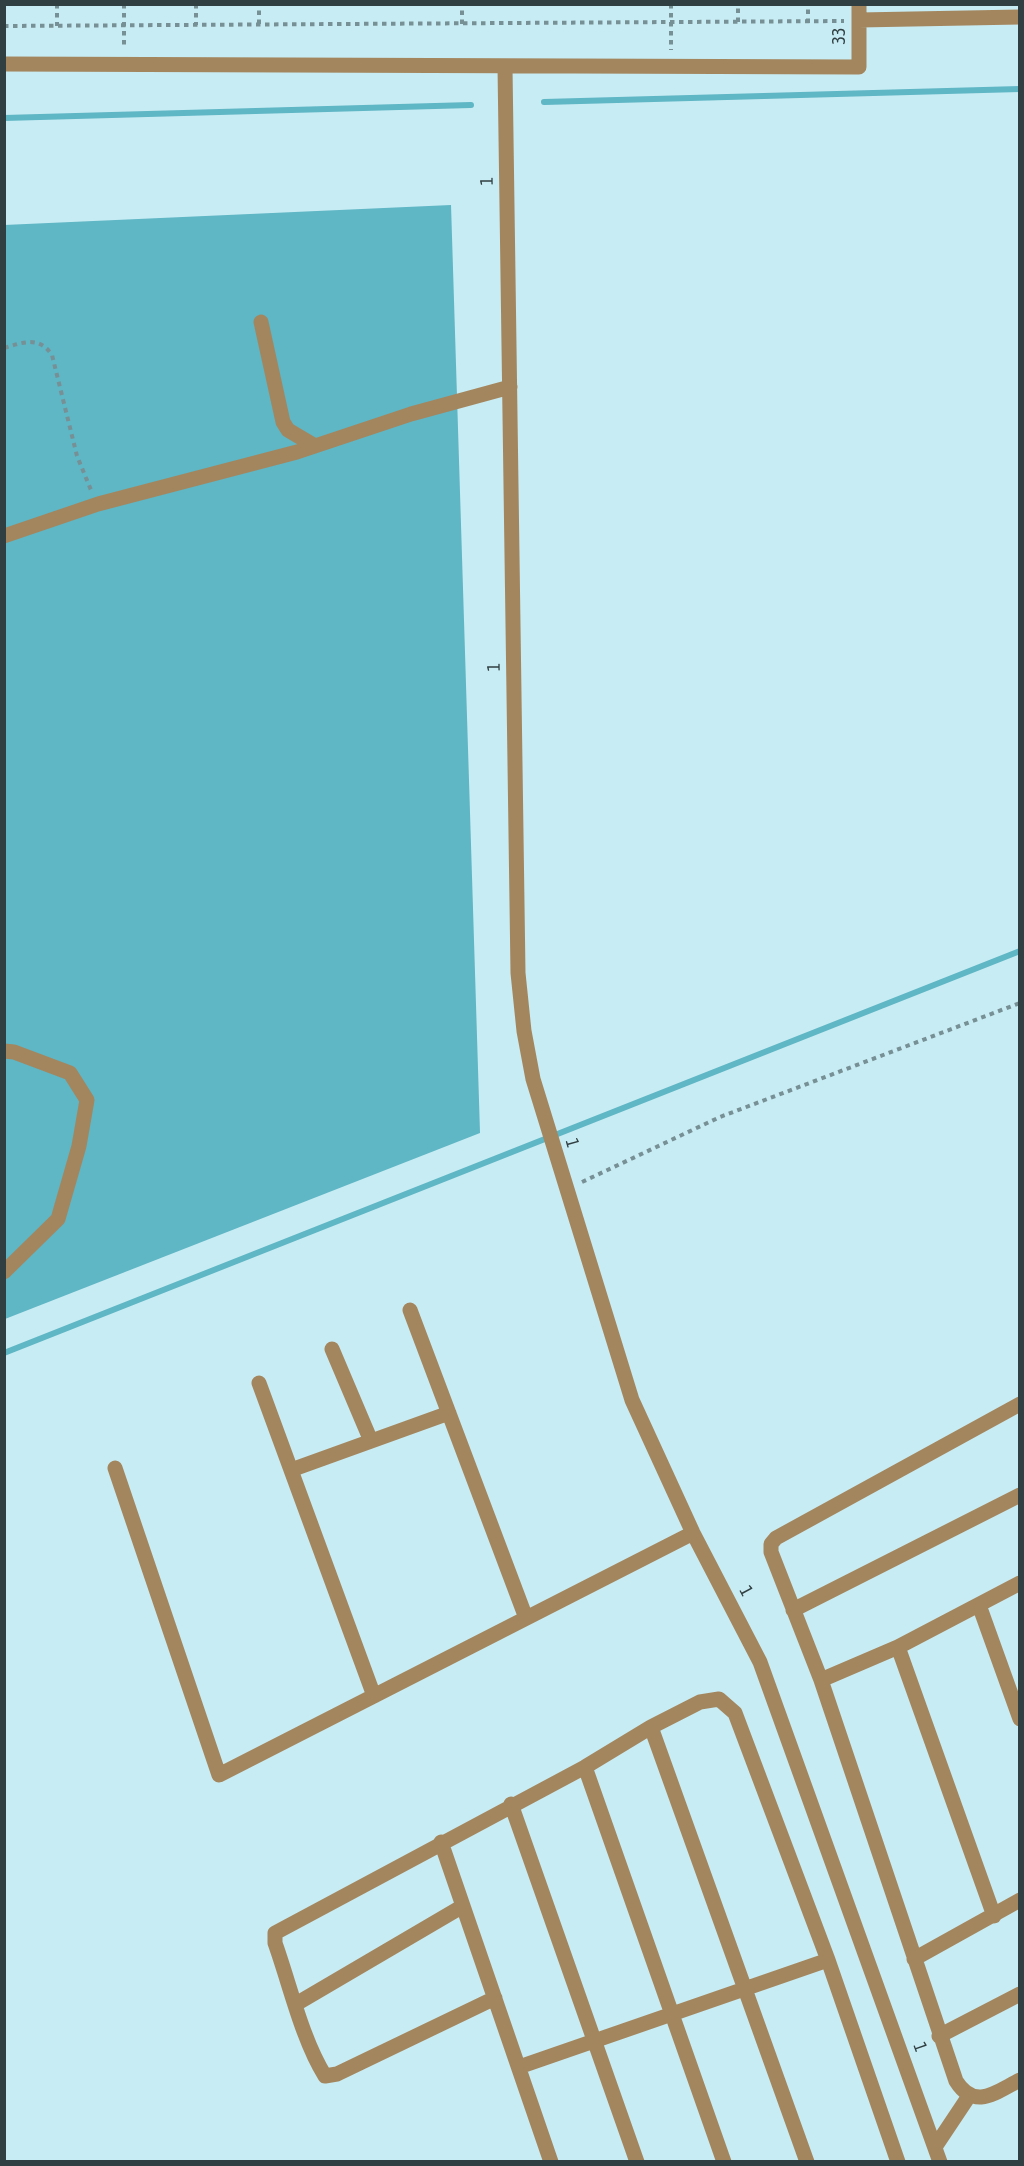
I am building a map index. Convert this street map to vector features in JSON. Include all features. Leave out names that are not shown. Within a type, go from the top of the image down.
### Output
[{"type":"street","points":[[859,12],[1020,17]]},
{"type":"street","name":"33","points":[[671,66],[859,67],[859,12]]},
{"type":"street","points":[[4,64],[671,66]]},
{"type":"street","name":"1","points":[[505,67],[518,973],[524,1031],[533,1079],[565,1190],[632,1400],[693,1533],[759,1662],[938,2154]]},
{"type":"street","points":[[261,322],[283,423],[288,430],[315,446]]},
{"type":"street","points":[[4,536],[98,504],[315,446],[411,414],[510,387]]},
{"type":"street","points":[[4,1051],[14,1052],[70,1073],[87,1100],[79,1146],[58,1219],[4,1272]]},
{"type":"street","points":[[410,1311],[526,1618]]},
{"type":"street","points":[[332,1349],[371,1441]]},
{"type":"street","points":[[259,1383],[374,1696]]},
{"type":"street","points":[[1020,1404],[776,1538],[771,1544],[771,1552],[821,1680],[956,2081],[969,2096],[987,2097],[1020,2080]]},
{"type":"street","points":[[291,1470],[449,1413]]},
{"type":"street","points":[[115,1468],[219,1775],[693,1533]]},
{"type":"street","points":[[793,1610],[1020,1495]]},
{"type":"street","points":[[821,1680],[898,1647],[1020,1583]]},
{"type":"street","points":[[980,1605],[1020,1719]]},
{"type":"street","points":[[898,1647],[994,1916]]},
{"type":"street","points":[[495,1998],[337,2074],[325,2076],[318,2065],[296,2004],[275,1943],[275,1933],[441,1842],[585,1767],[651,1727],[700,1702],[719,1699],[735,1713],[828,1960],[898,2162]]},
{"type":"street","points":[[651,1727],[807,2162]]},
{"type":"street","points":[[585,1767],[724,2162]]},
{"type":"street","points":[[512,1804],[637,2162]]},
{"type":"street","points":[[441,1842],[551,2162]]},
{"type":"street","points":[[914,1959],[1020,1900]]},
{"type":"street","points":[[296,2004],[463,1906]]},
{"type":"street","points":[[519,2067],[828,1960]]},
{"type":"street","points":[[939,2036],[1020,1994]]},
{"type":"street","points":[[938,2154],[969,2096]]},
{"type":"path","points":[[57,4],[57,26]]},
{"type":"path","points":[[124,4],[125,64]]},
{"type":"path","points":[[196,4],[196,25]]},
{"type":"path","points":[[259,4],[259,24]]},
{"type":"path","points":[[462,4],[462,24]]},
{"type":"path","points":[[671,4],[671,66]]},
{"type":"path","points":[[738,4],[738,22]]},
{"type":"path","points":[[808,4],[808,22]]},
{"type":"path","points":[[4,26],[808,22],[859,12]]},
{"type":"path","points":[[4,348],[25,341],[36,341],[46,346],[52,355],[77,456],[98,504]]},
{"type":"path","points":[[565,1190],[720,1117],[1020,1003]]},
{"type":"water","points":[[451,205],[480,1133],[5,1319],[4,225]]},
{"type":"waterway","points":[[544,102],[1020,89]]},
{"type":"waterway","points":[[4,118],[471,105]]},
{"type":"waterway","points":[[4,1353],[1020,951]]}]
